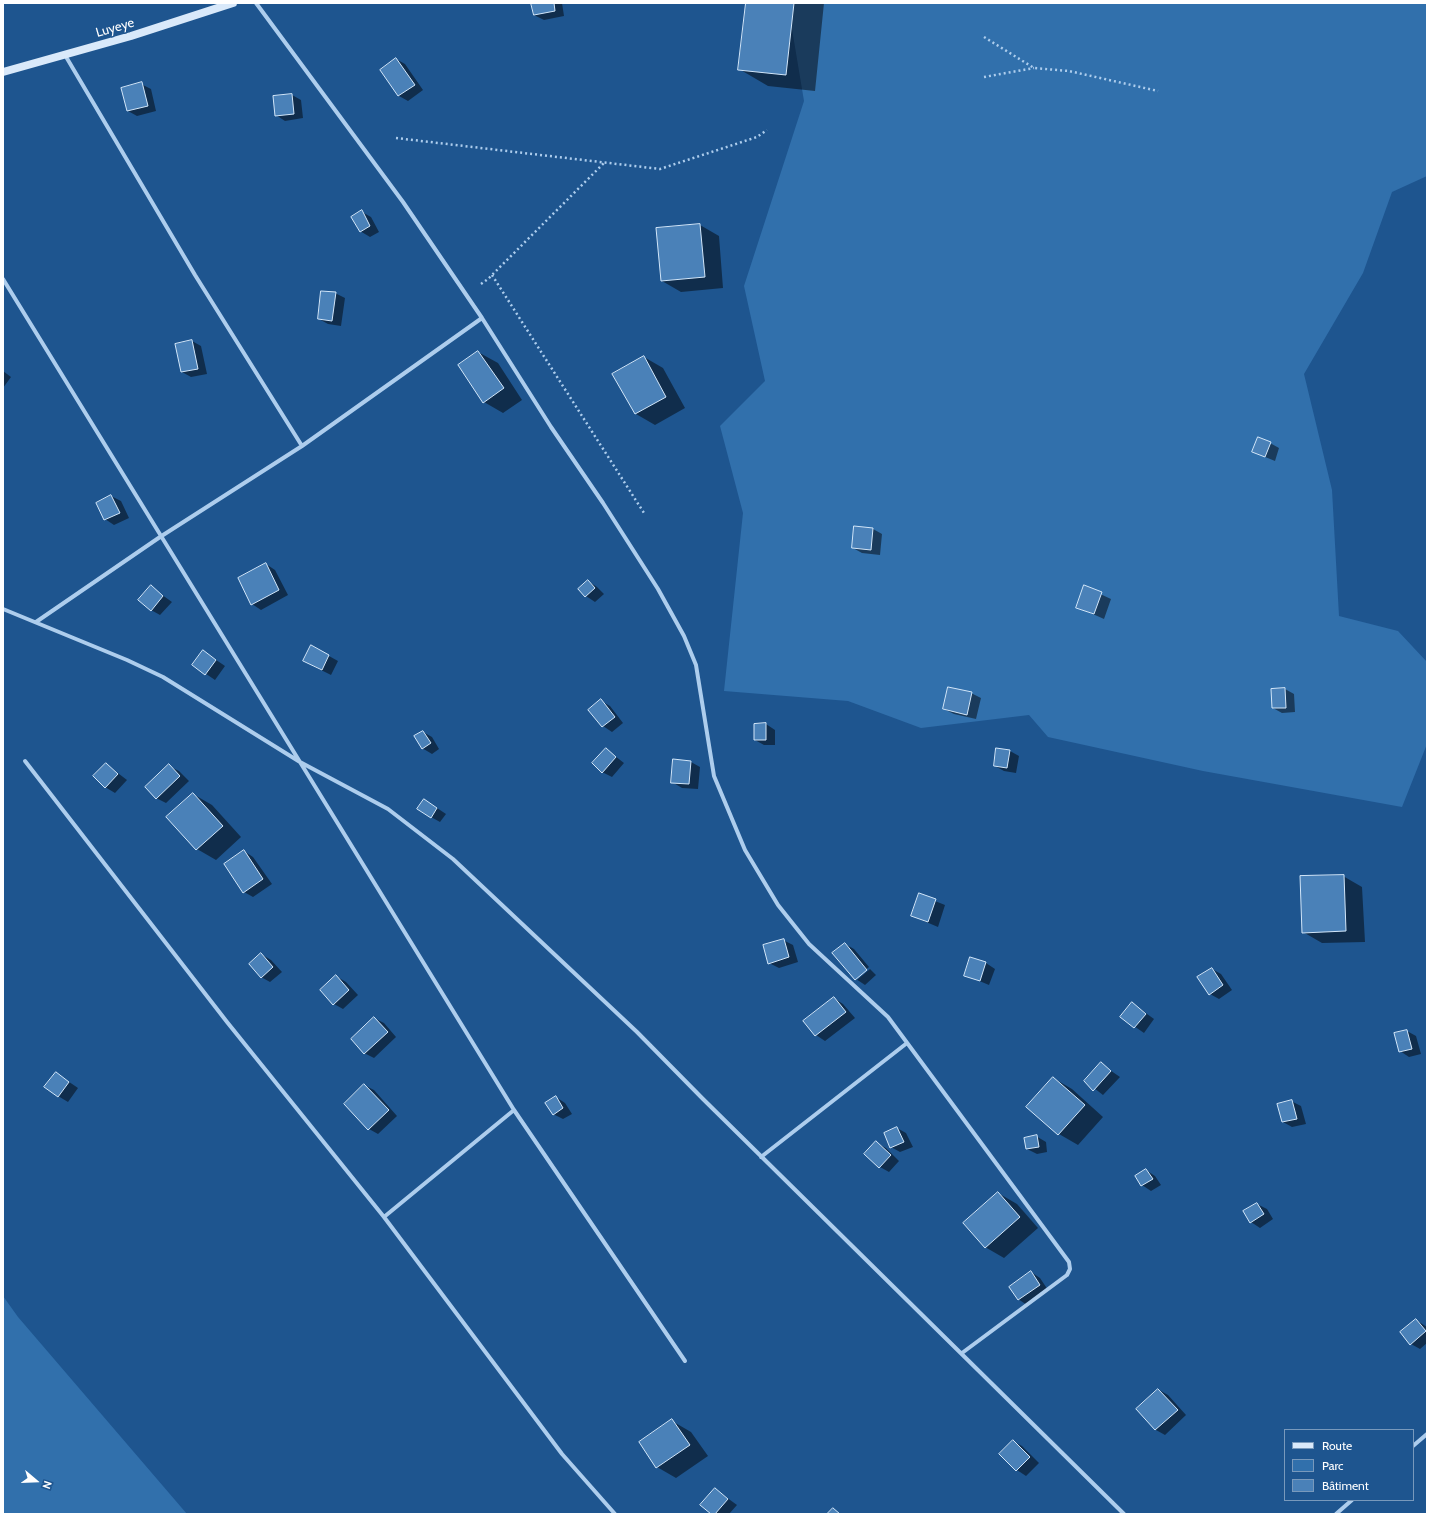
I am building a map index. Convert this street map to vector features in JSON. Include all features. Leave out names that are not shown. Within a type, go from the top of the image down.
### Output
[{"type":"street","name":"Luyeye","points":[[3,72],[131,36],[234,3]]},
{"type":"street","points":[[256,3],[403,202],[482,318],[550,427],[616,523],[658,589],[684,636],[696,665],[714,776],[745,850],[778,905],[809,944],[888,1018],[1069,1262],[1070,1269],[1067,1275],[962,1353]]},
{"type":"street","points":[[65,54],[196,275],[302,446]]},
{"type":"street","points":[[3,279],[160,537],[514,1110],[685,1361]]},
{"type":"street","points":[[36,622],[160,537],[302,446],[482,318]]},
{"type":"street","points":[[3,609],[127,660],[163,677],[300,762],[388,809],[453,859],[637,1032],[761,1157],[1124,1514]]},
{"type":"street","points":[[25,761],[227,1022],[384,1217],[562,1454],[615,1514]]},
{"type":"street","points":[[761,1157],[907,1043]]},
{"type":"street","points":[[384,1217],[514,1110]]},
{"type":"street","points":[[1414,1445],[1427,1434]]},
{"type":"street","points":[[1336,1514],[1351,1501]]},
{"type":"path","points":[[984,37],[1034,68]]},
{"type":"path","points":[[984,77],[1034,68],[1069,71],[1158,91]]},
{"type":"path","points":[[396,138],[660,169],[757,137],[767,130]]},
{"type":"path","points":[[466,295],[492,275],[604,162]]},
{"type":"path","points":[[492,275],[644,513]]},
{"type":"green space","points":[[790,3],[1427,3],[1427,176],[1392,192],[1363,273],[1304,374],[1332,490],[1339,616],[1398,631],[1427,662],[1427,744],[1402,807],[1203,771],[1048,737],[1029,715],[921,728],[848,701],[724,691],[743,513],[720,426],[765,381],[744,286],[804,101],[789,11]]},
{"type":"green space","points":[[3,1296],[18,1317],[187,1514],[3,1514]]},
{"type":"building","points":[[531,3],[554,3],[555,11],[534,15]]},
{"type":"building","points":[[746,3],[794,3],[786,75],[738,70]]},
{"type":"building","points":[[396,58],[415,85],[398,96],[380,70]]},
{"type":"building","points":[[142,82],[148,106],[127,111],[121,88]]},
{"type":"building","points":[[292,94],[294,114],[275,116],[273,96]]},
{"type":"building","points":[[362,210],[370,226],[360,232],[351,217]]},
{"type":"building","points":[[700,224],[705,277],[661,281],[656,228]]},
{"type":"building","points":[[321,291],[336,292],[332,321],[318,319]]},
{"type":"building","points":[[192,340],[198,369],[181,372],[175,344]]},
{"type":"building","points":[[478,351],[504,388],[483,403],[458,365]]},
{"type":"building","points":[[644,356],[666,397],[635,414],[612,374]]},
{"type":"building","points":[[1258,437],[1271,442],[1265,457],[1252,452]]},
{"type":"building","points":[[111,495],[120,513],[104,520],[96,503]]},
{"type":"building","points":[[854,526],[873,528],[871,550],[852,548]]},
{"type":"building","points":[[266,563],[279,590],[251,605],[238,578]]},
{"type":"building","points":[[588,580],[595,588],[585,597],[578,589]]},
{"type":"building","points":[[151,585],[163,596],[151,611],[138,600]]},
{"type":"building","points":[[1084,585],[1102,592],[1094,614],[1076,608]]},
{"type":"building","points":[[311,645],[329,655],[322,670],[303,661]]},
{"type":"building","points":[[203,650],[216,660],[205,675],[192,665]]},
{"type":"building","points":[[948,687],[972,692],[967,715],[943,709]]},
{"type":"building","points":[[1285,688],[1286,708],[1272,708],[1271,689]]},
{"type":"building","points":[[601,699],[615,717],[602,727],[588,710]]},
{"type":"building","points":[[766,723],[766,740],[754,740],[754,724]]},
{"type":"building","points":[[423,731],[431,743],[422,749],[414,736]]},
{"type":"building","points":[[606,748],[616,757],[602,773],[592,763]]},
{"type":"building","points":[[996,748],[1010,750],[1007,768],[994,766]]},
{"type":"building","points":[[673,759],[691,761],[689,784],[671,783]]},
{"type":"building","points":[[106,763],[118,774],[105,788],[93,776]]},
{"type":"building","points":[[169,764],[180,776],[156,799],[145,787]]},
{"type":"building","points":[[193,793],[223,826],[196,850],[166,817]]},
{"type":"building","points":[[424,799],[437,808],[431,818],[417,809]]},
{"type":"building","points":[[244,850],[263,879],[243,893],[224,864]]},
{"type":"building","points":[[1344,875],[1346,931],[1302,933],[1300,876]]},
{"type":"building","points":[[919,893],[936,899],[928,922],[911,916]]},
{"type":"building","points":[[784,939],[789,957],[768,964],[763,945]]},
{"type":"building","points":[[845,943],[867,970],[855,980],[832,953]]},
{"type":"building","points":[[261,953],[273,967],[261,978],[249,964]]},
{"type":"building","points":[[970,957],[986,962],[980,981],[964,976]]},
{"type":"building","points":[[1212,968],[1223,985],[1209,995],[1197,977]]},
{"type":"building","points":[[336,975],[349,990],[333,1005],[320,990]]},
{"type":"building","points":[[834,997],[846,1012],[815,1036],[803,1021]]},
{"type":"building","points":[[1132,1002],[1146,1014],[1134,1028],[1120,1017]]},
{"type":"building","points":[[374,1017],[388,1032],[364,1054],[351,1039]]},
{"type":"building","points":[[1407,1030],[1412,1049],[1399,1052],[1394,1033]]},
{"type":"building","points":[[1101,1062],[1111,1071],[1093,1091],[1084,1081]]},
{"type":"building","points":[[56,1072],[69,1082],[58,1097],[44,1087]]},
{"type":"building","points":[[1053,1077],[1085,1105],[1058,1135],[1026,1107]]},
{"type":"building","points":[[364,1084],[389,1110],[368,1130],[344,1104]]},
{"type":"building","points":[[556,1096],[563,1108],[553,1115],[545,1103]]},
{"type":"building","points":[[1292,1100],[1297,1119],[1282,1122],[1277,1104]]},
{"type":"building","points":[[897,1127],[904,1142],[890,1148],[884,1133]]},
{"type":"building","points":[[1037,1135],[1039,1147],[1026,1149],[1024,1138]]},
{"type":"building","points":[[876,1141],[891,1155],[879,1168],[864,1154]]},
{"type":"building","points":[[1146,1169],[1153,1179],[1141,1186],[1135,1176]]},
{"type":"building","points":[[998,1192],[1020,1217],[985,1248],[963,1223]]},
{"type":"building","points":[[1257,1203],[1264,1214],[1250,1223],[1243,1211]]},
{"type":"building","points":[[1031,1271],[1040,1285],[1018,1300],[1009,1287]]},
{"type":"building","points":[[1416,1319],[1426,1331],[1410,1345],[1400,1332]]},
{"type":"building","points":[[1158,1389],[1178,1410],[1155,1430],[1136,1409]]},
{"type":"building","points":[[672,1419],[690,1445],[656,1468],[639,1442]]},
{"type":"building","points":[[1013,1440],[1030,1457],[1016,1471],[999,1454]]},
{"type":"building","points":[[715,1488],[728,1499],[715,1514],[711,1514],[700,1505]]},
{"type":"building","points":[[833,1508],[840,1514],[827,1514]]}]
